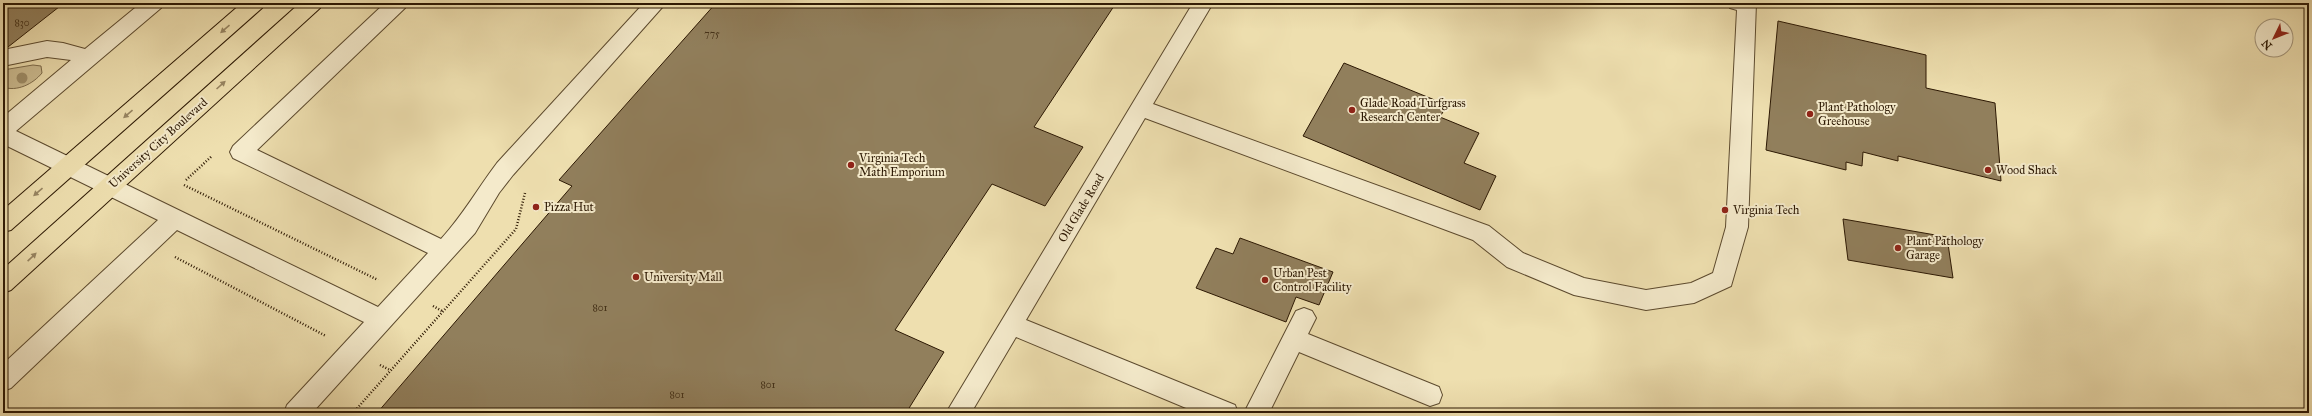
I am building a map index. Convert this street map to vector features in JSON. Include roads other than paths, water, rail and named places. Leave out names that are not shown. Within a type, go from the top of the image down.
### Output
[{"type":"main road","points":[[3,223],[255,3]]},
{"type":"main road","name":"University City Boulevard","points":[[3,283],[313,3]]},
{"type":"street","points":[[3,129],[154,3]]},
{"type":"street","points":[[398,3],[241,152],[445,252]]},
{"type":"street","points":[[296,413],[445,252],[467,226],[491,187],[505,169],[656,3]]},
{"type":"street","name":"Old Glade Road","points":[[958,413],[1203,3]]},
{"type":"street","points":[[1141,108],[1481,233],[1515,260],[1582,288],[1646,300],[1694,293],[1723,278],[1736,227],[1747,5],[1737,3]]},
{"type":"street","points":[[3,58],[20,56],[46,49],[73,52],[88,58]]},
{"type":"street","points":[[3,134],[382,320]]},
{"type":"street","points":[[3,380],[174,218]]},
{"type":"street","points":[[1256,413],[1304,318]]},
{"type":"street","points":[[1011,324],[1226,413]]},
{"type":"street","points":[[1293,339],[1430,395]]},
{"type":"place","name":"Glade Road Turfgrass Research Center","points":[[1352,110]]},
{"type":"place","name":"Plant Pathology Greehouse","points":[[1810,114]]},
{"type":"place","name":"Virginia Tech Math Emporium","points":[[851,165]]},
{"type":"place","name":"Wood Shack","points":[[1988,170]]},
{"type":"place","name":"Pizza Hut","points":[[536,207]]},
{"type":"place","name":"Virginia Tech","points":[[1725,210]]},
{"type":"place","name":"Plant Pathology Garage","points":[[1898,248]]},
{"type":"place","name":"University Mall","points":[[636,277]]},
{"type":"place","name":"Urban Pest Control Facility","points":[[1265,280]]}]
